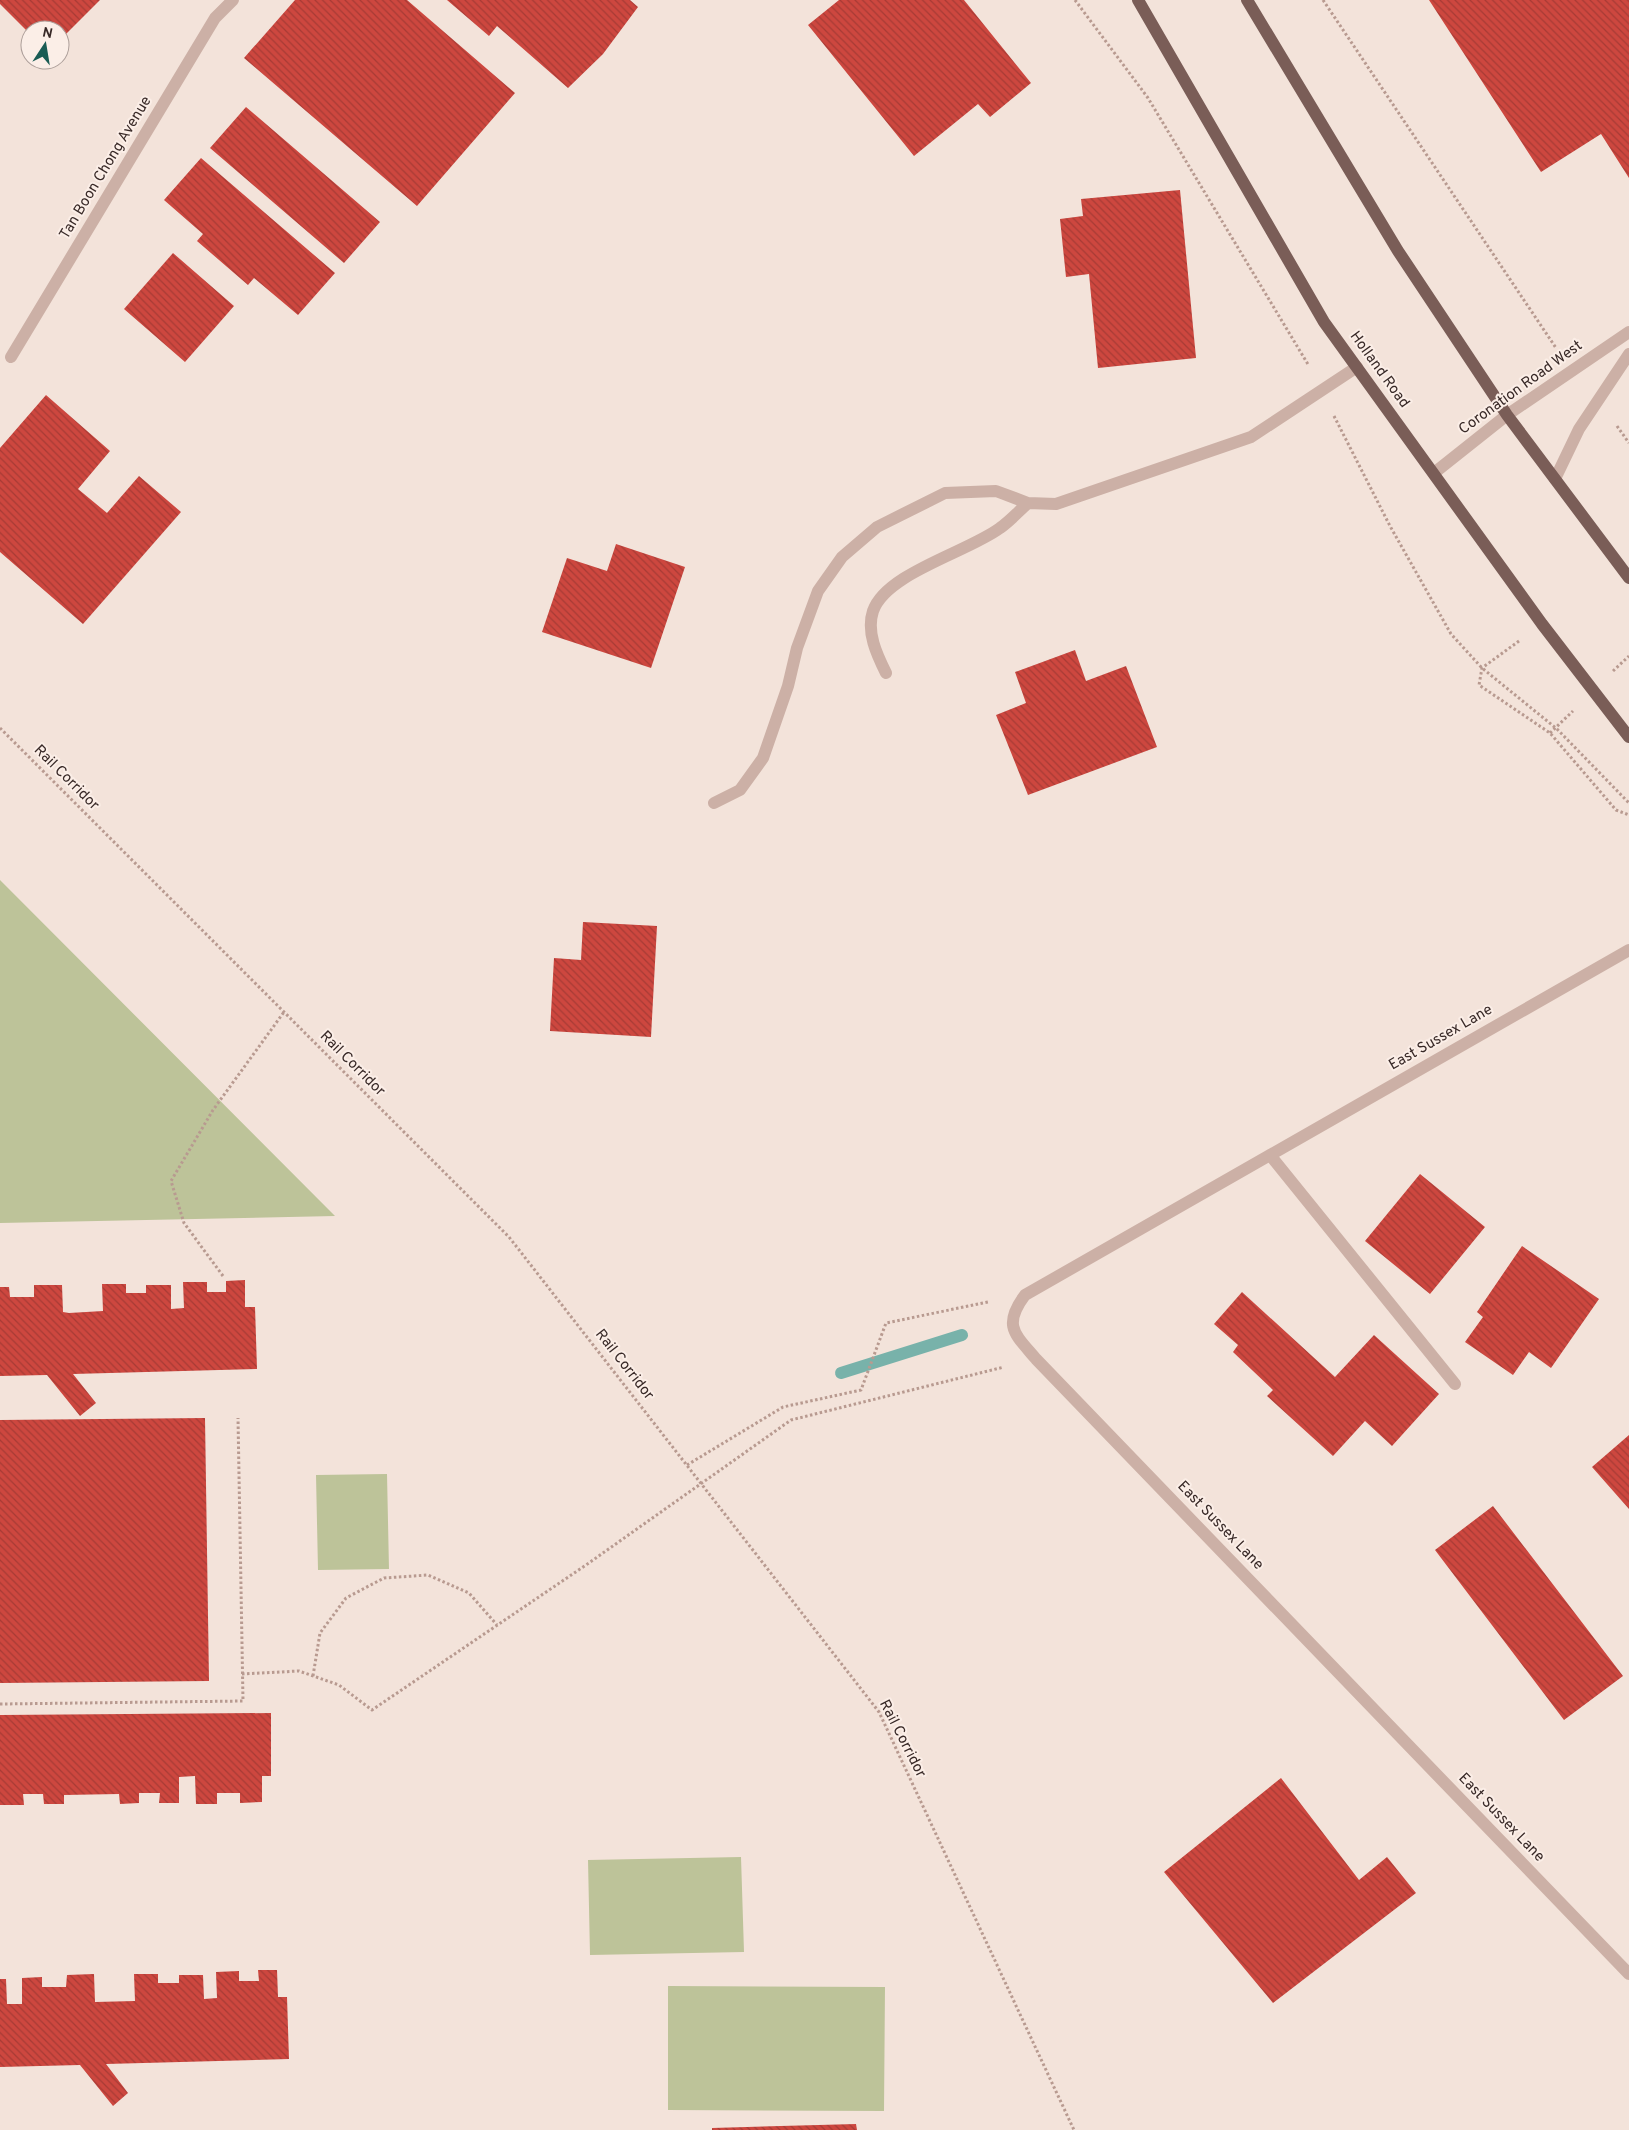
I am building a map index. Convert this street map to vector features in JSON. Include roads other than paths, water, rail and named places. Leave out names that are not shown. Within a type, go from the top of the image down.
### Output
[{"type":"main road","name":"Holland Road","points":[[1138,0],[1324,322],[1542,624],[1629,737]]},
{"type":"main road","points":[[1247,0],[1398,251],[1507,415],[1629,578]]},
{"type":"street","name":"Tan Boon Chong Avenue","points":[[11,357],[215,18],[233,0]]},
{"type":"street","name":"Coronation Road West","points":[[1434,473],[1507,415],[1629,332]]},
{"type":"street","points":[[1555,479],[1579,429],[1629,354]]},
{"type":"street","points":[[714,803],[740,790],[764,758],[788,686],[797,648],[818,591],[842,557],[877,527],[945,493],[996,492],[1028,503],[1056,504],[1251,437],[1357,367]]},
{"type":"street","points":[[886,673],[876,652],[870,627],[873,610],[888,589],[928,565],[999,529],[1028,503]]},
{"type":"street","name":"East Sussex Lane","points":[[1629,950],[1024,1295],[1014,1309],[1011,1323],[1014,1332],[1036,1359],[1629,1974]]},
{"type":"street","points":[[1270,1155],[1455,1384]]},
{"type":"waterway","points":[[841,1373],[962,1335]]}]
